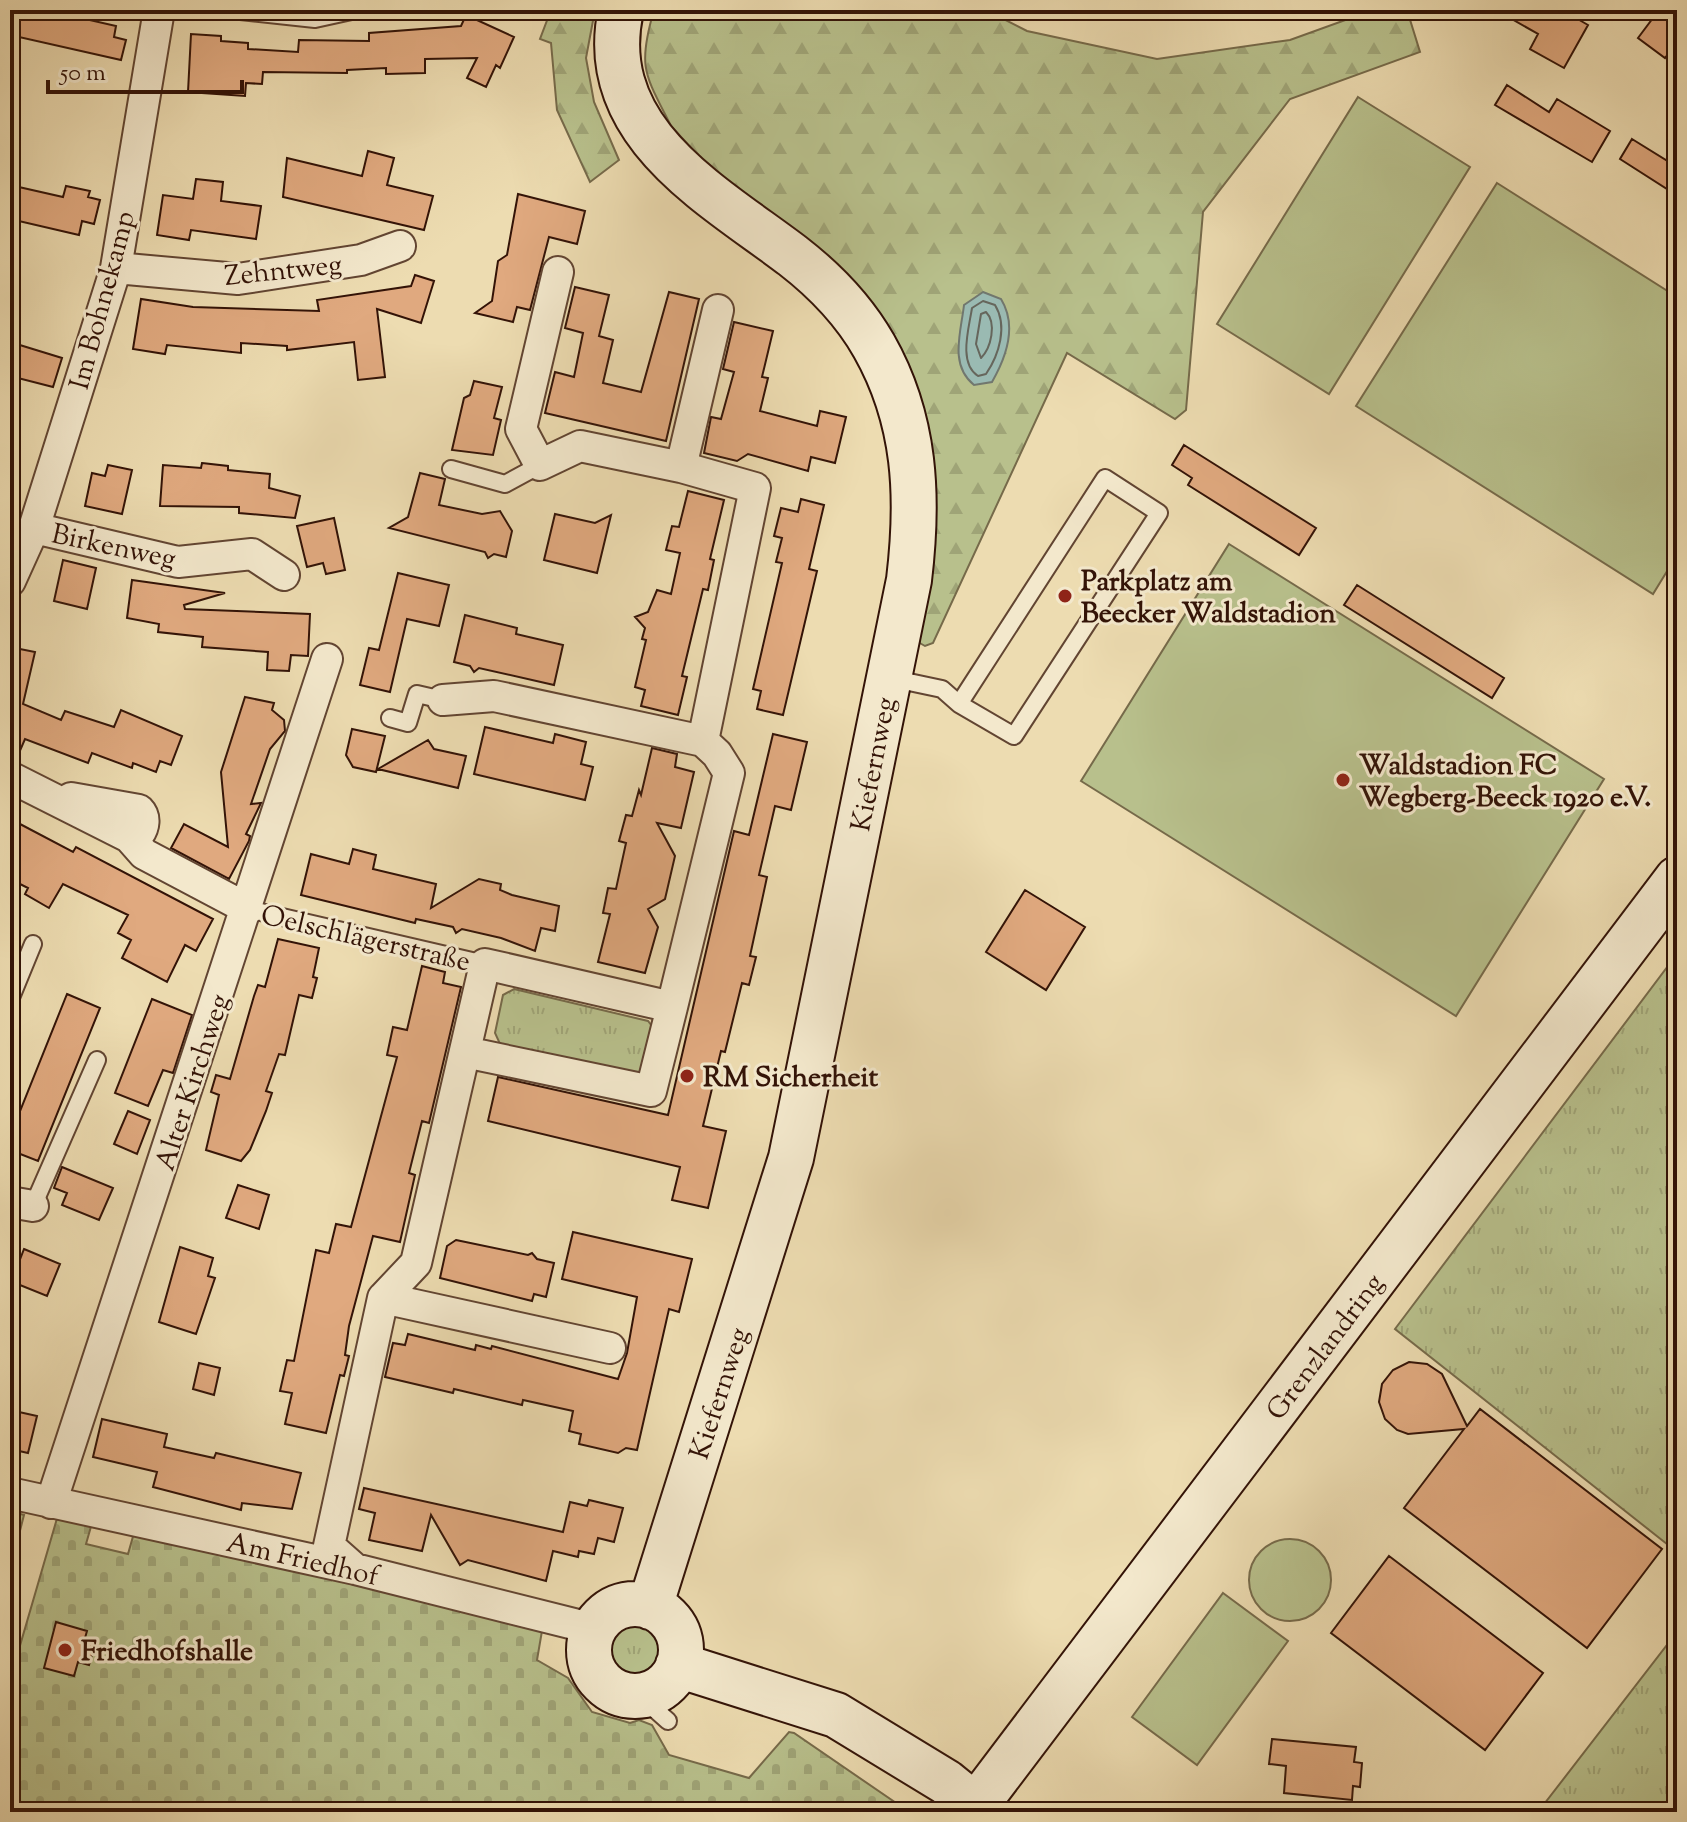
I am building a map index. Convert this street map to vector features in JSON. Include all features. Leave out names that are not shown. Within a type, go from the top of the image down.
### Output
[{"type":"street","name":"Im Bohnekamp","points":[[10,581],[34,528],[116,268],[159,10]]},
{"type":"street","name":"Kiefernweg","points":[[621,10],[618,50],[624,86],[657,146],[698,189],[796,258],[837,296],[873,344],[894,387],[914,457],[915,506],[909,580],[791,1158],[650,1607]]},
{"type":"street","name":"Zehntweg","points":[[116,268],[238,279],[361,260],[400,246]]},
{"type":"street","points":[[558,272],[521,429],[540,465],[580,446],[681,467],[755,488],[703,741]]},
{"type":"street","points":[[681,467],[718,310]]},
{"type":"street","name":"Birkenweg","points":[[34,528],[178,562],[252,554],[284,575]]},
{"type":"street","name":"Alter Kirchweg","points":[[51,1503],[248,909],[327,659]]},
{"type":"street","points":[[443,700],[494,696],[703,741],[717,754],[729,773],[651,1091],[465,1052]]},
{"type":"street","points":[[10,777],[129,837],[144,854],[248,909]]},
{"type":"street","name":"Grenzlandring","points":[[976,1810],[1677,879]]},
{"type":"street","name":"Oelschlägerstraße","points":[[383,1298],[416,1263],[485,964],[672,1007]]},
{"type":"street","points":[[355,1569],[329,1546],[383,1298],[610,1348]]},
{"type":"street","name":"Am Friedhof","points":[[10,1493],[355,1569],[594,1629]]},
{"type":"street","points":[[618,1607],[650,1607],[674,1626],[680,1645],[678,1665],[654,1708],[613,1690],[593,1670],[589,1642],[594,1629],[618,1607]]},
{"type":"street","points":[[678,1665],[790,1710],[836,1715],[946,1782],[976,1810]]},
{"type":"lane","points":[[231,10],[315,19],[356,10]]},
{"type":"lane","points":[[451,469],[505,484],[540,465]]},
{"type":"lane","points":[[889,677],[942,689],[959,704],[1014,736],[1159,513],[1105,478],[959,704]]},
{"type":"lane","points":[[390,718],[408,723],[417,694],[443,700]]},
{"type":"lane","name":"Oelschlägerstraße","points":[[248,909],[485,964]]},
{"type":"lane","points":[[10,1000],[33,944]]},
{"type":"lane","points":[[22,1204],[97,1060]]},
{"type":"green space","points":[[551,10],[595,10],[586,58],[594,102],[619,160],[590,182],[557,110],[551,43],[540,39]]},
{"type":"green space","points":[[654,10],[986,10],[1027,31],[1157,59],[1290,40],[1373,10],[1407,10],[1420,52],[1290,99],[1203,212],[1186,410],[1175,419],[1067,353],[933,643],[925,646],[918,642],[917,394],[671,126],[646,70],[646,45]]},
{"type":"green space","points":[[1358,97],[1470,167],[1329,394],[1217,324]]},
{"type":"green space","points":[[1497,183],[1677,297],[1677,555],[1653,594],[1356,406]]},
{"type":"green space","name":"Waldstadion FC Wegberg-Beeck 1920 e.V.","points":[[1229,544],[1604,779],[1456,1016],[1081,781]]},
{"type":"green space","points":[[1677,954],[1677,1552],[1395,1329]]},
{"type":"green space","points":[[514,989],[648,1021],[655,1030],[647,1069],[638,1075],[500,1044],[495,1033],[503,995]]},
{"type":"green space","points":[[10,1511],[24,1515],[10,1570]]},
{"type":"green space","points":[[58,1515],[92,1523],[86,1544],[128,1554],[134,1533],[543,1625],[537,1660],[568,1678],[592,1712],[630,1723],[639,1720],[652,1725],[669,1755],[749,1778],[789,1732],[794,1733],[899,1805],[894,1812],[10,1812],[10,1680]]},
{"type":"green space","points":[[1290,1539],[1306,1542],[1319,1551],[1328,1564],[1331,1580],[1328,1596],[1319,1609],[1306,1618],[1290,1621],[1274,1618],[1261,1609],[1252,1596],[1249,1580],[1252,1564],[1261,1551],[1274,1542]]},
{"type":"green space","points":[[1223,1593],[1288,1641],[1197,1765],[1132,1717]]},
{"type":"green space","points":[[634,1621],[645,1623],[655,1630],[662,1640],[662,1662],[655,1672],[645,1679],[634,1681],[623,1679],[613,1672],[606,1662],[604,1651],[606,1640],[613,1630],[623,1623]]},
{"type":"green space","points":[[1677,1632],[1677,1812],[1538,1812]]},
{"type":"water","points":[[983,292],[1001,299],[1009,330],[1002,362],[992,382],[974,385],[961,368],[959,337],[964,305]]},
{"type":"building","points":[[10,10],[46,10],[116,26],[114,37],[126,40],[121,60],[10,35]]},
{"type":"building","points":[[1496,10],[1562,10],[1588,25],[1564,68],[1530,49],[1538,34]]},
{"type":"building","points":[[1659,10],[1677,10],[1677,42],[1665,58],[1638,38]]},
{"type":"building","points":[[466,15],[514,37],[500,68],[496,65],[486,87],[467,78],[477,58],[425,59],[425,73],[386,74],[386,68],[347,70],[347,73],[263,72],[262,84],[246,83],[245,96],[188,92],[191,34],[221,36],[221,41],[248,43],[248,49],[298,52],[299,40],[369,41],[369,33],[461,26]]},
{"type":"building","points":[[1507,85],[1549,112],[1557,99],[1610,131],[1592,162],[1495,105]]},
{"type":"building","points":[[1632,139],[1677,167],[1667,189],[1620,159]]},
{"type":"building","points":[[368,151],[394,158],[387,185],[433,196],[424,230],[283,197],[287,158],[362,176]]},
{"type":"building","points":[[196,179],[223,182],[221,201],[261,206],[256,239],[191,230],[189,240],[157,235],[163,195],[193,199]]},
{"type":"building","points":[[10,185],[63,197],[66,186],[90,191],[88,197],[100,200],[94,224],[82,221],[79,235],[10,219]]},
{"type":"building","points":[[518,194],[585,211],[577,244],[549,237],[530,310],[517,307],[513,322],[475,313],[492,301],[498,261],[507,255]]},
{"type":"building","points":[[415,275],[434,281],[421,323],[377,309],[385,377],[358,380],[354,342],[287,350],[287,346],[241,343],[241,353],[167,345],[165,354],[133,349],[141,299],[193,307],[319,311],[317,300],[411,286]]},
{"type":"building","points":[[575,287],[609,295],[599,336],[613,340],[603,383],[641,392],[669,292],[699,299],[666,441],[545,413],[555,372],[574,377],[583,333],[565,328]]},
{"type":"building","points":[[734,322],[773,331],[762,377],[768,378],[760,411],[817,426],[820,411],[846,417],[835,463],[811,457],[808,471],[748,454],[737,461],[704,453],[711,417],[721,419],[734,372],[723,369]]},
{"type":"building","points":[[10,342],[62,358],[53,387],[10,376]]},
{"type":"building","points":[[474,381],[502,387],[494,418],[501,420],[493,455],[452,450],[464,398],[470,395]]},
{"type":"building","points":[[1184,445],[1316,528],[1299,555],[1188,485],[1192,478],[1172,465]]},
{"type":"building","points":[[202,463],[228,466],[228,470],[270,474],[269,488],[300,496],[295,518],[239,513],[239,507],[160,506],[163,465],[201,468]]},
{"type":"building","points":[[108,465],[132,470],[122,514],[85,506],[92,473],[105,476]]},
{"type":"building","points":[[420,473],[445,479],[439,505],[482,514],[500,511],[512,531],[506,557],[494,554],[488,558],[485,552],[389,528],[408,517]]},
{"type":"building","points":[[688,491],[724,500],[710,559],[714,560],[708,590],[703,589],[682,676],[687,677],[678,715],[641,706],[645,690],[635,687],[646,640],[642,639],[645,628],[635,617],[648,612],[657,590],[671,594],[680,553],[666,550],[672,526],[679,527]]},
{"type":"building","points":[[801,499],[824,505],[809,569],[817,571],[783,715],[757,709],[761,691],[753,689],[782,563],[776,562],[782,538],[774,536],[781,508],[798,512]]},
{"type":"building","points":[[555,514],[595,523],[611,515],[597,573],[544,560]]},
{"type":"building","points":[[334,518],[345,570],[326,574],[323,563],[307,567],[297,526]]},
{"type":"building","points":[[63,560],[96,568],[87,609],[54,601]]},
{"type":"building","points":[[398,573],[449,585],[439,626],[407,619],[390,692],[360,685],[369,648],[379,650]]},
{"type":"building","points":[[132,580],[225,593],[184,605],[185,609],[310,614],[308,656],[291,655],[289,671],[267,670],[268,652],[202,647],[203,637],[158,632],[159,624],[127,618]]},
{"type":"building","points":[[1357,585],[1504,678],[1492,698],[1344,605]]},
{"type":"building","points":[[465,615],[517,628],[516,634],[563,645],[554,685],[479,668],[474,672],[470,666],[454,662]]},
{"type":"building","points":[[10,647],[35,652],[23,704],[61,720],[65,711],[114,727],[121,710],[182,736],[171,765],[160,761],[156,772],[133,763],[132,768],[92,753],[88,763],[25,739],[16,760],[10,759]]},
{"type":"building","points":[[245,697],[274,703],[272,710],[284,720],[285,731],[270,749],[251,804],[261,803],[246,834],[250,836],[249,841],[229,879],[171,848],[184,824],[228,847],[221,772]]},
{"type":"building","points":[[485,727],[553,743],[555,734],[586,742],[581,764],[593,767],[585,800],[474,774]]},
{"type":"building","points":[[352,729],[385,736],[376,772],[353,767],[346,755]]},
{"type":"building","points":[[773,734],[807,742],[791,810],[775,806],[759,875],[767,877],[750,956],[756,957],[749,985],[742,983],[703,1126],[726,1131],[708,1208],[672,1200],[680,1167],[488,1121],[498,1077],[668,1115],[734,831],[749,835]]},
{"type":"building","points":[[428,740],[434,749],[466,756],[458,788],[378,769]]},
{"type":"building","points":[[652,748],[677,754],[675,767],[694,772],[681,828],[657,823],[675,856],[665,899],[648,909],[658,927],[645,973],[598,962],[610,914],[603,913],[608,888],[616,889],[626,843],[619,841],[626,815],[632,816],[639,790],[641,795]]},
{"type":"building","points":[[20,824],[73,852],[76,847],[213,919],[196,951],[185,945],[167,982],[122,958],[131,940],[118,933],[128,915],[63,884],[49,908],[25,894],[28,888],[10,879],[18,864],[10,860],[10,842]]},
{"type":"building","points":[[353,849],[376,855],[373,869],[436,884],[431,908],[479,879],[501,884],[500,890],[512,895],[559,906],[555,931],[541,928],[535,951],[501,938],[462,929],[456,933],[453,927],[416,919],[415,923],[301,895],[311,854],[349,864]]},
{"type":"building","points":[[1025,890],[1085,927],[1046,990],[986,952]]},
{"type":"building","points":[[278,939],[319,948],[313,977],[317,978],[312,998],[299,995],[285,1055],[279,1054],[266,1091],[272,1093],[266,1111],[250,1150],[241,1161],[206,1150],[219,1095],[211,1092],[216,1075],[230,1079],[254,996],[258,985],[265,987]]},
{"type":"building","points":[[422,966],[445,972],[443,983],[461,987],[429,1123],[422,1121],[409,1173],[415,1175],[400,1242],[373,1236],[349,1326],[345,1355],[349,1356],[344,1376],[340,1375],[326,1433],[285,1424],[292,1393],[280,1391],[287,1360],[294,1361],[316,1250],[329,1253],[336,1224],[351,1227],[397,1057],[387,1055],[393,1027],[407,1030]]},
{"type":"building","points":[[67,994],[100,1008],[38,1161],[10,1150],[10,1124],[14,1126]]},
{"type":"building","points":[[152,999],[192,1015],[173,1073],[163,1070],[148,1106],[115,1093]]},
{"type":"building","points":[[128,1111],[150,1120],[137,1154],[114,1144]]},
{"type":"building","points":[[62,1167],[113,1188],[99,1220],[62,1205],[67,1193],[54,1188]]},
{"type":"building","points":[[238,1185],[269,1195],[259,1229],[226,1218]]},
{"type":"building","points":[[573,1232],[692,1259],[679,1312],[669,1309],[637,1450],[626,1448],[618,1453],[579,1444],[581,1434],[569,1431],[573,1411],[523,1400],[522,1405],[454,1389],[453,1393],[385,1377],[393,1343],[405,1345],[408,1334],[475,1350],[476,1345],[491,1349],[492,1346],[618,1379],[627,1353],[637,1297],[562,1279]]},
{"type":"building","points":[[456,1240],[528,1255],[532,1253],[537,1259],[554,1263],[546,1297],[534,1294],[532,1301],[440,1278],[447,1246]]},
{"type":"building","points":[[180,1247],[213,1258],[208,1276],[215,1278],[196,1334],[159,1322]]},
{"type":"building","points":[[24,1249],[60,1264],[47,1296],[10,1281],[10,1259],[19,1262]]},
{"type":"building","points":[[1409,1362],[1427,1364],[1442,1374],[1467,1426],[1480,1409],[1662,1549],[1587,1648],[1404,1508],[1464,1429],[1408,1434],[1397,1430],[1385,1419],[1379,1402],[1382,1384],[1393,1370]]},
{"type":"building","points":[[199,1363],[220,1368],[214,1395],[193,1389]]},
{"type":"building","points":[[10,1410],[37,1416],[28,1453],[10,1449]]},
{"type":"building","points":[[102,1419],[167,1434],[164,1447],[214,1458],[216,1453],[301,1473],[292,1509],[242,1503],[241,1510],[153,1487],[157,1472],[93,1457]]},
{"type":"building","points":[[364,1488],[563,1532],[570,1502],[587,1506],[589,1500],[623,1508],[614,1542],[598,1538],[594,1554],[579,1551],[578,1557],[553,1551],[546,1581],[468,1560],[460,1565],[431,1515],[422,1551],[369,1540],[375,1513],[359,1509]]},
{"type":"building","points":[[1389,1556],[1543,1673],[1485,1750],[1331,1633]]},
{"type":"building","name":"Friedhofshalle","points":[[56,1622],[87,1631],[85,1638],[96,1641],[89,1665],[78,1662],[74,1676],[44,1668]]},
{"type":"building","points":[[1272,1739],[1356,1747],[1354,1762],[1362,1763],[1360,1787],[1353,1786],[1352,1800],[1284,1793],[1286,1766],[1269,1764]]},
{"type":"place","name":"Parkplatz am Beecker Waldstadion","points":[[1065,596]]},
{"type":"place","name":"Waldstadion FC Wegberg-Beeck 1920 e.V.","points":[[1343,780]]},
{"type":"place","name":"RM Sicherheit","points":[[687,1076]]},
{"type":"place","name":"Friedhofshalle","points":[[65,1650]]}]
